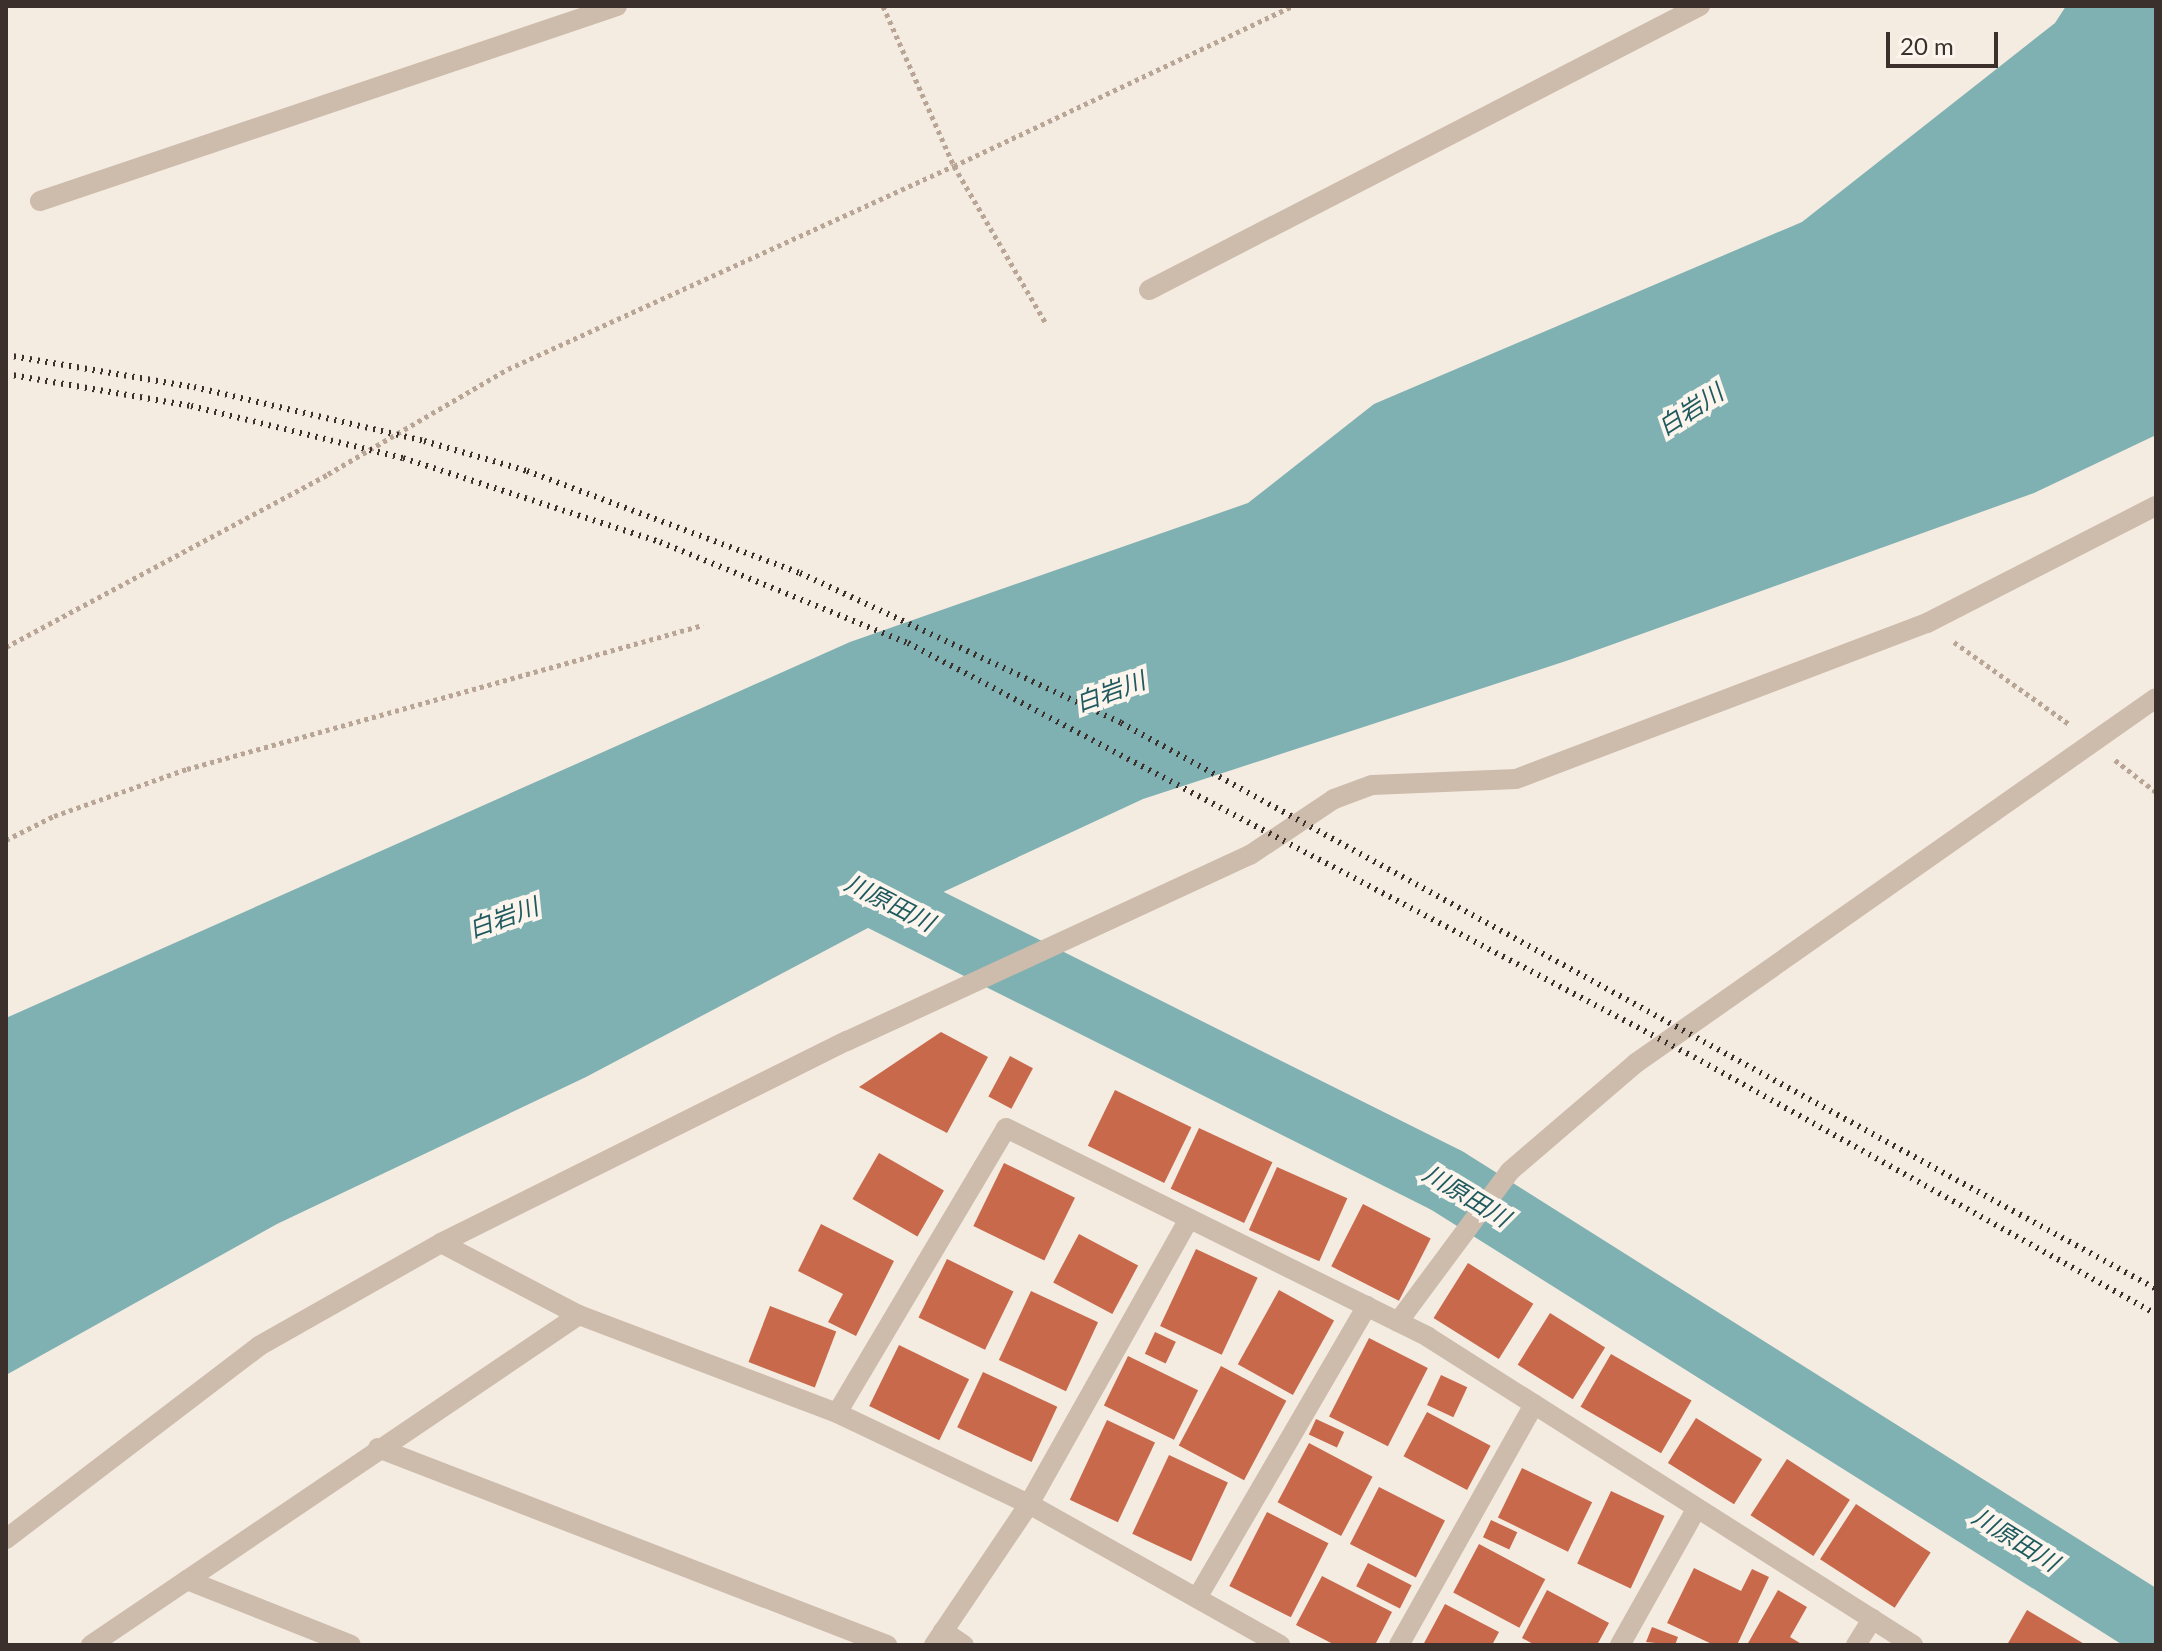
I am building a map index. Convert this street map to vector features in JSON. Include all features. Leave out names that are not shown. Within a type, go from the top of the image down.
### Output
[{"type":"street","points":[[40,201],[617,6]]},
{"type":"street","points":[[1149,290],[1700,6]]},
{"type":"street","points":[[6,1539],[259,1346],[441,1243],[847,1041],[1250,855],[1334,799],[1372,785],[1516,779],[1927,623],[2156,506]]},
{"type":"street","points":[[1398,1322],[1510,1171],[1636,1063],[2156,698]]},
{"type":"street","points":[[837,1413],[1006,1128],[1398,1322],[1534,1404],[1913,1645]]},
{"type":"street","points":[[964,1645],[939,1638],[1029,1504],[1189,1219]]},
{"type":"street","points":[[441,1243],[579,1315],[837,1413],[1029,1504],[1280,1645]]},
{"type":"street","points":[[1197,1598],[1367,1306]]},
{"type":"street","points":[[91,1645],[378,1448],[579,1315]]},
{"type":"street","points":[[1399,1645],[1534,1404]]},
{"type":"street","points":[[378,1448],[887,1645]]},
{"type":"street","points":[[1620,1645],[1697,1508]]},
{"type":"street","points":[[187,1580],[351,1645]]},
{"type":"street","points":[[1856,1645],[1872,1619]]},
{"type":"path","points":[[883,6],[954,166],[1045,322]]},
{"type":"path","points":[[6,647],[328,474],[508,369],[954,166],[1292,6]]},
{"type":"path","points":[[1927,623],[2095,742],[2156,792]]},
{"type":"path","points":[[6,840],[54,816],[187,769],[703,625]]},
{"type":"water","name":"白岩川","points":[[2066,6],[2156,6],[2156,435],[2034,493],[1569,660],[1143,799],[883,920],[586,1077],[277,1224],[6,1375],[6,1018],[850,642],[1248,503],[1374,404],[1802,222],[2055,23]]},
{"type":"building","points":[[941,1032],[988,1057],[947,1133],[859,1087]]},
{"type":"building","points":[[1010,1056],[1033,1068],[1011,1109],[988,1097]]},
{"type":"building","points":[[1115,1090],[1191,1127],[1164,1183],[1088,1146]]},
{"type":"building","points":[[1199,1128],[1272,1162],[1244,1223],[1171,1189]]},
{"type":"building","points":[[879,1153],[944,1190],[917,1236],[852,1199]]},
{"type":"building","points":[[1004,1163],[1075,1198],[1044,1261],[973,1226]]},
{"type":"building","points":[[1277,1167],[1347,1198],[1319,1261],[1249,1230]]},
{"type":"building","points":[[1363,1204],[1431,1239],[1399,1301],[1331,1266]]},
{"type":"building","points":[[821,1224],[894,1261],[856,1336],[828,1322],[843,1294],[798,1271]]},
{"type":"building","points":[[1079,1234],[1138,1265],[1112,1314],[1053,1283]]},
{"type":"building","points":[[1196,1249],[1258,1278],[1222,1355],[1160,1326]]},
{"type":"building","points":[[947,1259],[1014,1291],[985,1350],[919,1317]]},
{"type":"building","points":[[1468,1263],[1533,1304],[1499,1359],[1434,1318]]},
{"type":"building","points":[[1279,1290],[1334,1321],[1293,1395],[1238,1364]]},
{"type":"building","points":[[1031,1291],[1098,1322],[1066,1391],[999,1360]]},
{"type":"building","points":[[770,1306],[836,1331],[815,1387],[748,1362]]},
{"type":"building","points":[[1550,1313],[1605,1347],[1573,1399],[1518,1365]]},
{"type":"building","points":[[1155,1332],[1176,1342],[1166,1363],[1145,1354]]},
{"type":"building","points":[[1369,1338],[1428,1368],[1388,1446],[1329,1416]]},
{"type":"building","points":[[899,1345],[969,1379],[939,1440],[869,1406]]},
{"type":"building","points":[[1611,1354],[1692,1400],[1661,1453],[1580,1407]]},
{"type":"building","points":[[1128,1356],[1198,1390],[1174,1440],[1104,1405]]},
{"type":"building","points":[[1221,1366],[1286,1401],[1244,1480],[1179,1445]]},
{"type":"building","points":[[983,1372],[1057,1407],[1032,1462],[957,1427]]},
{"type":"building","points":[[1441,1375],[1467,1387],[1453,1417],[1427,1405]]},
{"type":"building","points":[[1427,1412],[1491,1446],[1467,1490],[1404,1456]]},
{"type":"building","points":[[1696,1418],[1762,1459],[1734,1504],[1668,1463]]},
{"type":"building","points":[[1316,1419],[1344,1432],[1337,1448],[1309,1434]]},
{"type":"building","points":[[1107,1420],[1155,1442],[1118,1522],[1070,1500]]},
{"type":"building","points":[[1309,1443],[1373,1477],[1341,1536],[1278,1502]]},
{"type":"building","points":[[1169,1455],[1228,1482],[1191,1561],[1132,1534]]},
{"type":"building","points":[[1787,1459],[1850,1500],[1813,1556],[1751,1515]]},
{"type":"building","points":[[1522,1468],[1592,1502],[1568,1552],[1498,1517]]},
{"type":"building","points":[[1379,1487],[1445,1521],[1416,1578],[1350,1544]]},
{"type":"building","points":[[1611,1491],[1664,1516],[1631,1588],[1577,1564]]},
{"type":"building","points":[[1856,1504],[1931,1552],[1895,1608],[1820,1559]]},
{"type":"building","points":[[1267,1512],[1328,1543],[1291,1617],[1229,1586]]},
{"type":"building","points":[[1491,1520],[1517,1532],[1509,1549],[1483,1537]]},
{"type":"building","points":[[1479,1544],[1545,1579],[1519,1628],[1453,1593]]},
{"type":"building","points":[[1368,1563],[1412,1585],[1400,1608],[1356,1586]]},
{"type":"building","points":[[1694,1568],[1741,1591],[1752,1569],[1769,1577],[1737,1645],[1714,1645],[1667,1623]]},
{"type":"building","points":[[1322,1576],[1392,1612],[1375,1645],[1335,1645],[1296,1625]]},
{"type":"building","points":[[1547,1590],[1609,1623],[1597,1645],[1535,1645],[1522,1638]]},
{"type":"building","points":[[1778,1590],[1807,1607],[1790,1637],[1803,1645],[1747,1645]]},
{"type":"building","points":[[1445,1604],[1499,1632],[1492,1645],[1423,1645]]},
{"type":"building","points":[[2027,1610],[2086,1645],[2007,1645]]},
{"type":"building","points":[[1652,1627],[1678,1637],[1675,1645],[1646,1642]]},
{"type":"waterway","name":"川原田川","points":[[824,869],[1446,1180],[2156,1627]]},
{"type":"railway","points":[[6,355],[194,387],[424,441],[527,471],[800,573],[1121,723],[2156,1289]]},
{"type":"railway","points":[[6,374],[191,406],[403,458],[660,542],[908,643],[1694,1057],[2156,1314]]}]
